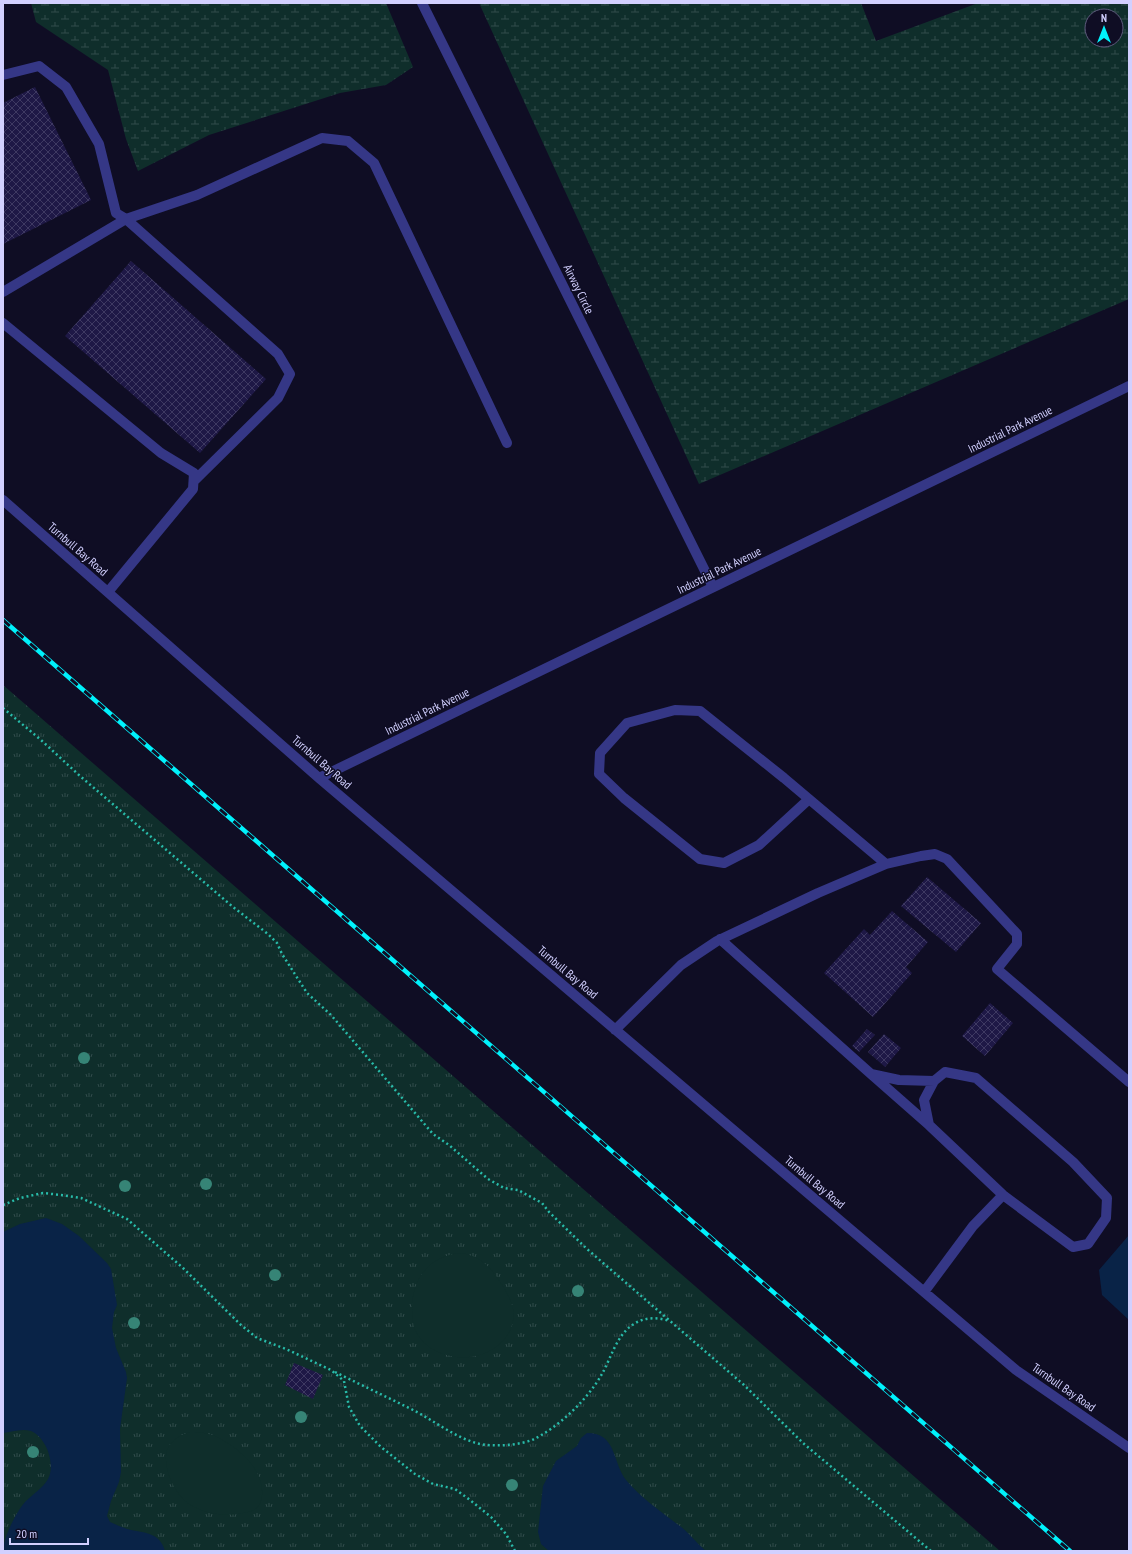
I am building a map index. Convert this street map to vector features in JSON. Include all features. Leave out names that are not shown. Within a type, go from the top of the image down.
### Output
[{"type":"street","name":"Airway Circle","points":[[422,3],[713,587]]},
{"type":"street","points":[[3,75],[38,66],[66,87],[98,144],[116,213],[126,219],[278,354],[290,374],[278,398],[194,481]]},
{"type":"street","points":[[3,292],[126,219],[197,195],[322,138],[348,141],[374,162],[507,444]]},
{"type":"street","points":[[3,323],[161,453],[194,474],[193,489],[108,592]]},
{"type":"street","name":"Industrial Park Avenue","points":[[319,778],[1129,386]]},
{"type":"street","name":"Turnbull Bay Road","points":[[3,500],[319,778],[1016,1370],[1129,1448]]},
{"type":"street","points":[[808,800],[759,845],[724,863],[700,859],[624,798],[599,774],[600,753],[627,723],[675,710],[700,711],[784,778],[808,800],[886,864]]},
{"type":"street","points":[[615,1030],[681,965],[720,939],[818,893],[886,864],[935,854],[946,859],[1017,934],[1017,944],[997,969],[1129,1082]]},
{"type":"street","points":[[720,939],[929,1125],[1003,1195],[1073,1247],[1088,1244],[1106,1218],[1107,1198],[1073,1162],[976,1078],[945,1072],[934,1081],[924,1100],[929,1125]]},
{"type":"street","points":[[871,1074],[899,1080],[934,1081]]},
{"type":"street","points":[[924,1292],[972,1226],[1003,1195]]},
{"type":"path","points":[[3,708],[221,897],[268,934],[277,943],[282,954],[307,993],[330,1015],[433,1134],[449,1145],[488,1179],[504,1188],[518,1190],[542,1203],[549,1212],[587,1249],[744,1385],[803,1443],[931,1551]]},
{"type":"path","points":[[3,1204],[20,1198],[43,1193],[62,1195],[81,1198],[127,1219],[183,1268],[241,1325],[257,1338],[286,1349],[330,1370],[414,1411],[463,1438],[486,1445],[509,1445],[532,1440],[554,1426],[581,1402],[592,1389],[625,1332],[634,1324],[650,1318],[662,1318],[672,1322]]},
{"type":"path","points":[[330,1370],[344,1381],[349,1407],[360,1426],[381,1447],[415,1474],[433,1484],[455,1489],[470,1500],[496,1522],[506,1534],[516,1551]]},
{"type":"green space","points":[[31,3],[386,3],[413,67],[386,85],[340,93],[209,135],[138,171],[126,139],[108,70],[36,22]]},
{"type":"green space","points":[[479,3],[861,3],[876,41],[978,3],[1129,3],[1129,299],[699,484]]},
{"type":"green space","points":[[3,685],[1000,1551],[3,1551]]},
{"type":"green space","points":[[460,1253],[479,1259],[488,1267],[504,1288],[513,1309],[511,1328],[502,1342],[487,1352],[469,1357],[455,1357],[433,1350],[422,1341],[416,1332],[412,1316],[415,1288],[424,1271],[439,1259]]},
{"type":"green space","points":[[190,1432],[205,1433],[216,1436],[235,1448],[249,1461],[255,1469],[262,1486],[260,1504],[256,1508],[241,1514],[225,1515],[203,1511],[184,1500],[171,1480],[166,1464],[166,1457],[167,1450],[173,1441],[179,1436]]},
{"type":"water","points":[[46,1218],[62,1224],[79,1236],[107,1263],[111,1269],[117,1305],[114,1312],[112,1328],[116,1348],[127,1378],[120,1429],[121,1472],[107,1516],[110,1522],[156,1537],[163,1545],[165,1551],[3,1551],[5,1539],[15,1517],[22,1505],[46,1482],[51,1466],[45,1445],[36,1434],[31,1431],[24,1430],[3,1433],[3,1232],[20,1224]]},
{"type":"water","points":[[1129,1235],[1129,1320],[1102,1295],[1099,1270]]},
{"type":"water","points":[[587,1433],[597,1434],[604,1438],[609,1443],[626,1480],[650,1504],[685,1530],[706,1551],[549,1551],[541,1544],[538,1532],[543,1486],[556,1461],[577,1446],[581,1438]]},
{"type":"building","points":[[35,87],[91,200],[3,244],[3,103]]},
{"type":"building","points":[[131,261],[266,379],[200,453],[65,336]]},
{"type":"building","points":[[927,877],[981,923],[956,952],[901,906]]},
{"type":"building","points":[[892,911],[928,942],[906,967],[912,973],[873,1017],[824,973],[864,929],[870,935]]},
{"type":"building","points":[[990,1003],[1013,1023],[985,1056],[962,1036]]},
{"type":"building","points":[[867,1029],[875,1035],[859,1052],[852,1046]]},
{"type":"building","points":[[884,1034],[901,1048],[885,1067],[868,1052]]},
{"type":"building","points":[[294,1363],[323,1375],[313,1399],[285,1385]]},
{"type":"railway","points":[[3,620],[1070,1551]]}]
